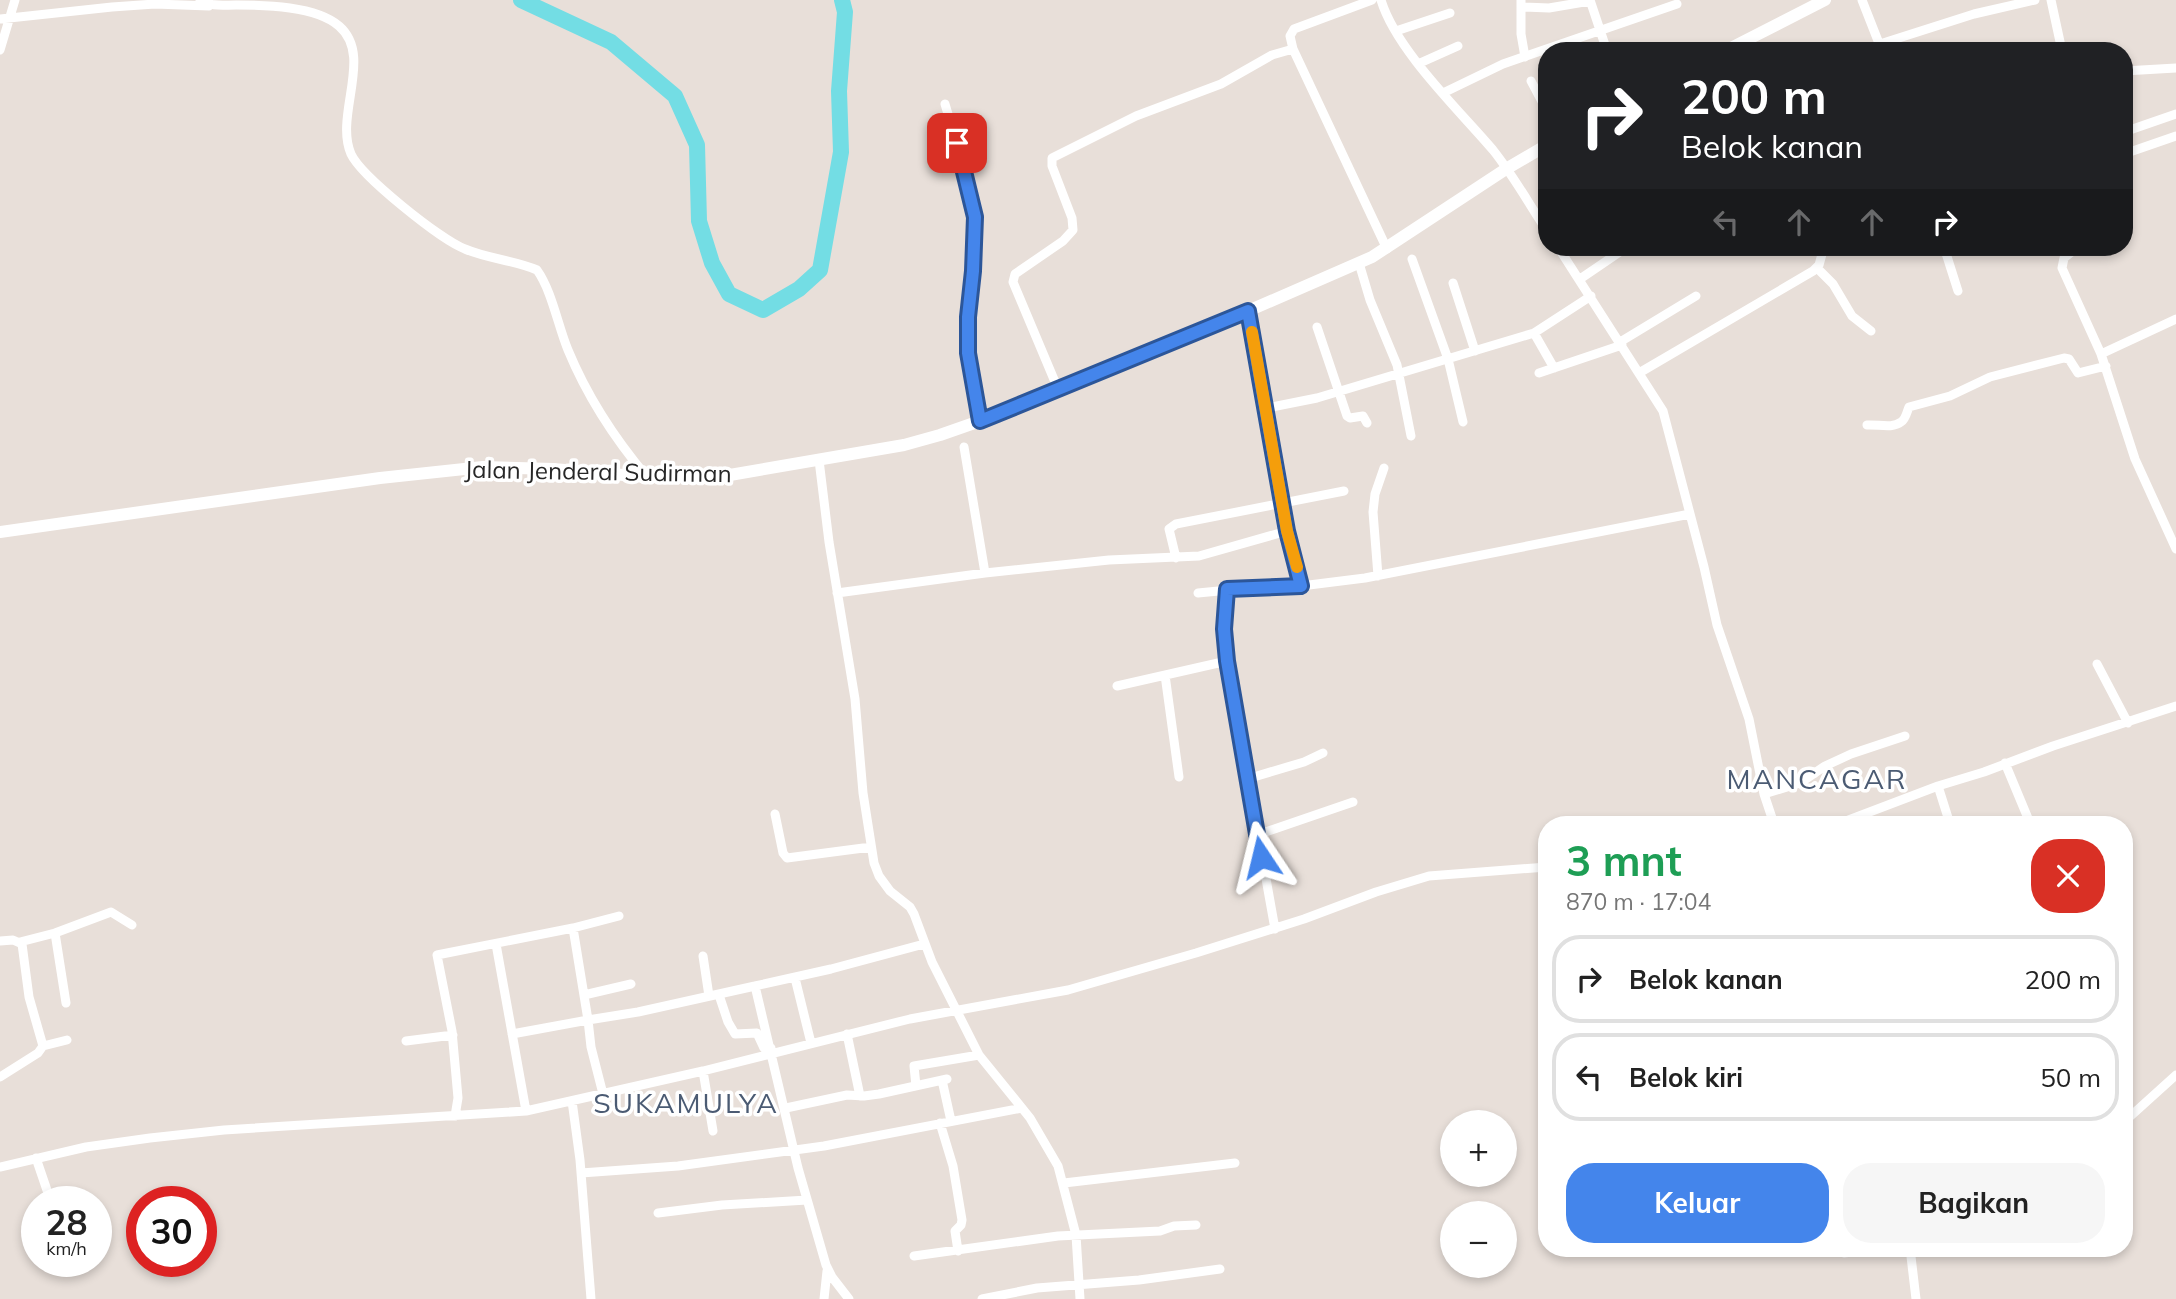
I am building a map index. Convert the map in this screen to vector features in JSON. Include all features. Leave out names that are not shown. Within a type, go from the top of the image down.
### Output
[{"type":"main road","points":[[1743,42],[1825,0]]},
{"type":"main road","name":"Jalan Jenderal Sudirman","points":[[0,532],[367,480],[482,467],[541,468],[648,477],[724,476],[904,445],[980,421],[1359,263],[1387,249],[1538,150]]},
{"type":"street","points":[[0,50],[5,19],[15,0]]},
{"type":"street","points":[[200,0],[209,6]]},
{"type":"street","points":[[1371,0],[1294,29],[1290,36],[1293,49],[1387,249]]},
{"type":"street","points":[[1381,0],[1396,31],[1506,169],[1538,217]]},
{"type":"street","points":[[1523,57],[1521,3],[1549,8],[1590,0],[1604,42]]},
{"type":"street","points":[[1862,0],[1879,42]]},
{"type":"street","points":[[1895,42],[1974,14],[2035,0]]},
{"type":"street","points":[[2051,0],[2060,42]]},
{"type":"street","points":[[1566,42],[1676,4]]},
{"type":"street","points":[[5,19],[128,5],[261,6],[314,13],[331,20],[342,28],[349,39],[355,65],[346,132],[352,156],[405,208],[447,239],[464,249],[537,270],[578,370],[620,444],[648,477]]},
{"type":"street","points":[[1396,31],[1450,13]]},
{"type":"street","points":[[1420,64],[1458,46]]},
{"type":"street","points":[[1058,389],[1013,282],[1015,274],[1063,241],[1073,230],[1072,218],[1052,166],[1052,158],[1136,116],[1221,84],[1272,55],[1293,49]]},
{"type":"street","points":[[1443,93],[1487,71],[1538,52]]},
{"type":"street","points":[[2133,70],[2176,68]]},
{"type":"street","points":[[1531,81],[1538,94]]},
{"type":"street","points":[[945,104],[975,217],[968,353],[980,421]]},
{"type":"street","points":[[2133,129],[2176,114]]},
{"type":"street","points":[[2133,151],[2176,136]]},
{"type":"street","points":[[1564,256],[1663,411],[1717,625],[1751,727],[1772,816]]},
{"type":"street","points":[[1580,279],[1614,256]]},
{"type":"street","points":[[1639,373],[1817,268],[1821,256]]},
{"type":"street","points":[[1947,256],[1958,290]]},
{"type":"street","points":[[2067,256],[2062,268],[2106,366],[2135,459],[2176,549]]},
{"type":"street","points":[[1412,259],[1448,359],[1463,422]]},
{"type":"street","points":[[1359,263],[1398,374],[1411,436]]},
{"type":"street","points":[[1817,268],[1832,284],[1852,316],[1871,331]]},
{"type":"street","points":[[1453,283],[1475,351]]},
{"type":"street","points":[[1267,408],[1338,392],[1534,333],[1591,296]]},
{"type":"street","points":[[1539,373],[1621,344],[1696,296]]},
{"type":"street","points":[[1248,311],[1287,531],[1301,586]]},
{"type":"street","points":[[1248,311],[1283,504]]},
{"type":"street","points":[[2101,354],[2176,319]]},
{"type":"street","points":[[1317,327],[1347,416],[1363,416],[1367,423]]},
{"type":"street","points":[[1534,333],[1554,368]]},
{"type":"street","points":[[1867,425],[1896,424],[1903,420],[1910,406],[1950,396],[1981,380],[2003,373],[2064,358],[2069,359],[2078,373],[2106,366]]},
{"type":"street","points":[[964,447],[985,573]]},
{"type":"street","points":[[819,460],[855,699],[863,793],[871,847],[879,876],[890,891],[909,907],[924,944],[979,1055],[1050,1148],[1064,1183],[1076,1235],[1080,1299]]},
{"type":"street","points":[[1378,576],[1373,512],[1375,494],[1384,468]]},
{"type":"street","points":[[1176,558],[1169,529],[1176,524],[1344,491]]},
{"type":"street","points":[[1198,593],[1301,586],[1378,576],[1690,514]]},
{"type":"street","points":[[837,593],[985,573],[1109,560],[1199,555],[1287,531]]},
{"type":"street","points":[[1227,589],[1224,629],[1227,661],[1275,929]]},
{"type":"street","points":[[1117,686],[1227,661]]},
{"type":"street","points":[[2097,664],[2128,723]]},
{"type":"street","points":[[1165,675],[1179,777]]},
{"type":"street","points":[[1873,816],[1938,786],[2176,706]]},
{"type":"street","points":[[1765,794],[1800,783],[1825,766],[1851,754],[1905,736]]},
{"type":"street","points":[[1247,779],[1304,762],[1323,753]]},
{"type":"street","points":[[2005,763],[2027,816]]},
{"type":"street","points":[[1938,786],[1947,816]]},
{"type":"street","points":[[1257,835],[1353,802]]},
{"type":"street","points":[[775,814],[783,853],[787,858],[871,847]]},
{"type":"street","points":[[0,1167],[86,1147],[223,1130],[526,1111],[703,1070],[772,1050],[956,1009],[1068,990],[1275,929],[1376,892],[1429,876],[1538,868]]},
{"type":"street","points":[[0,941],[20,942],[55,933],[111,912],[132,925]]},
{"type":"street","points":[[455,1116],[458,1098],[453,1035],[437,955],[619,916]]},
{"type":"street","points":[[573,928],[591,1047],[603,1094]]},
{"type":"street","points":[[55,933],[66,1003]]},
{"type":"street","points":[[20,942],[31,1006],[43,1046]]},
{"type":"street","points":[[496,944],[526,1111]]},
{"type":"street","points":[[512,1034],[638,1013],[795,978],[924,944]]},
{"type":"street","points":[[703,956],[714,995],[734,1034],[757,1032],[761,1045],[772,1050]]},
{"type":"street","points":[[795,978],[811,1043]]},
{"type":"street","points":[[584,996],[631,984]]},
{"type":"street","points":[[755,986],[807,1199],[828,1269],[849,1299]]},
{"type":"street","points":[[847,1034],[860,1096]]},
{"type":"street","points":[[407,1041],[453,1035]]},
{"type":"street","points":[[0,1077],[38,1053],[43,1046],[67,1040]]},
{"type":"street","points":[[916,1086],[914,1066],[979,1055]]},
{"type":"street","points":[[703,1070],[713,1131]]},
{"type":"street","points":[[2133,1114],[2176,1075]]},
{"type":"street","points":[[786,1108],[944,1079],[951,1121]]},
{"type":"street","points":[[572,1101],[591,1299]]},
{"type":"street","points":[[581,1173],[678,1166],[795,1150],[872,1138],[1022,1108]]},
{"type":"street","points":[[940,1123],[953,1166],[962,1220],[955,1231],[958,1251]]},
{"type":"street","points":[[36,1158],[46,1186]]},
{"type":"street","points":[[1064,1183],[1235,1163]]},
{"type":"street","points":[[657,1213],[807,1199]]},
{"type":"street","points":[[914,1256],[1076,1235],[1160,1231],[1174,1226],[1196,1224]]},
{"type":"street","points":[[1911,1257],[1916,1299]]},
{"type":"street","points":[[824,1299],[828,1269]]},
{"type":"street","points":[[982,1299],[1037,1288],[1139,1280],[1220,1269]]},
{"type":"waterway","points":[[521,0],[611,42],[675,96],[697,145],[699,221],[712,263],[729,294],[763,310],[799,289],[820,270],[841,152],[839,91],[845,12],[842,0]]},
{"type":"slow traffic","points":[[1252,332],[1287,531],[1297,567]]},
{"type":"district","name":"MANCAGAR","points":[[1817,779]]},
{"type":"district","name":"SUKAMULYA","points":[[686,1103]]},
{"type":"route","points":[[957,143],[975,217],[968,353],[980,421],[1248,311],[1287,531],[1301,586],[1227,589],[1224,629],[1227,661],[1261,857]]}]
